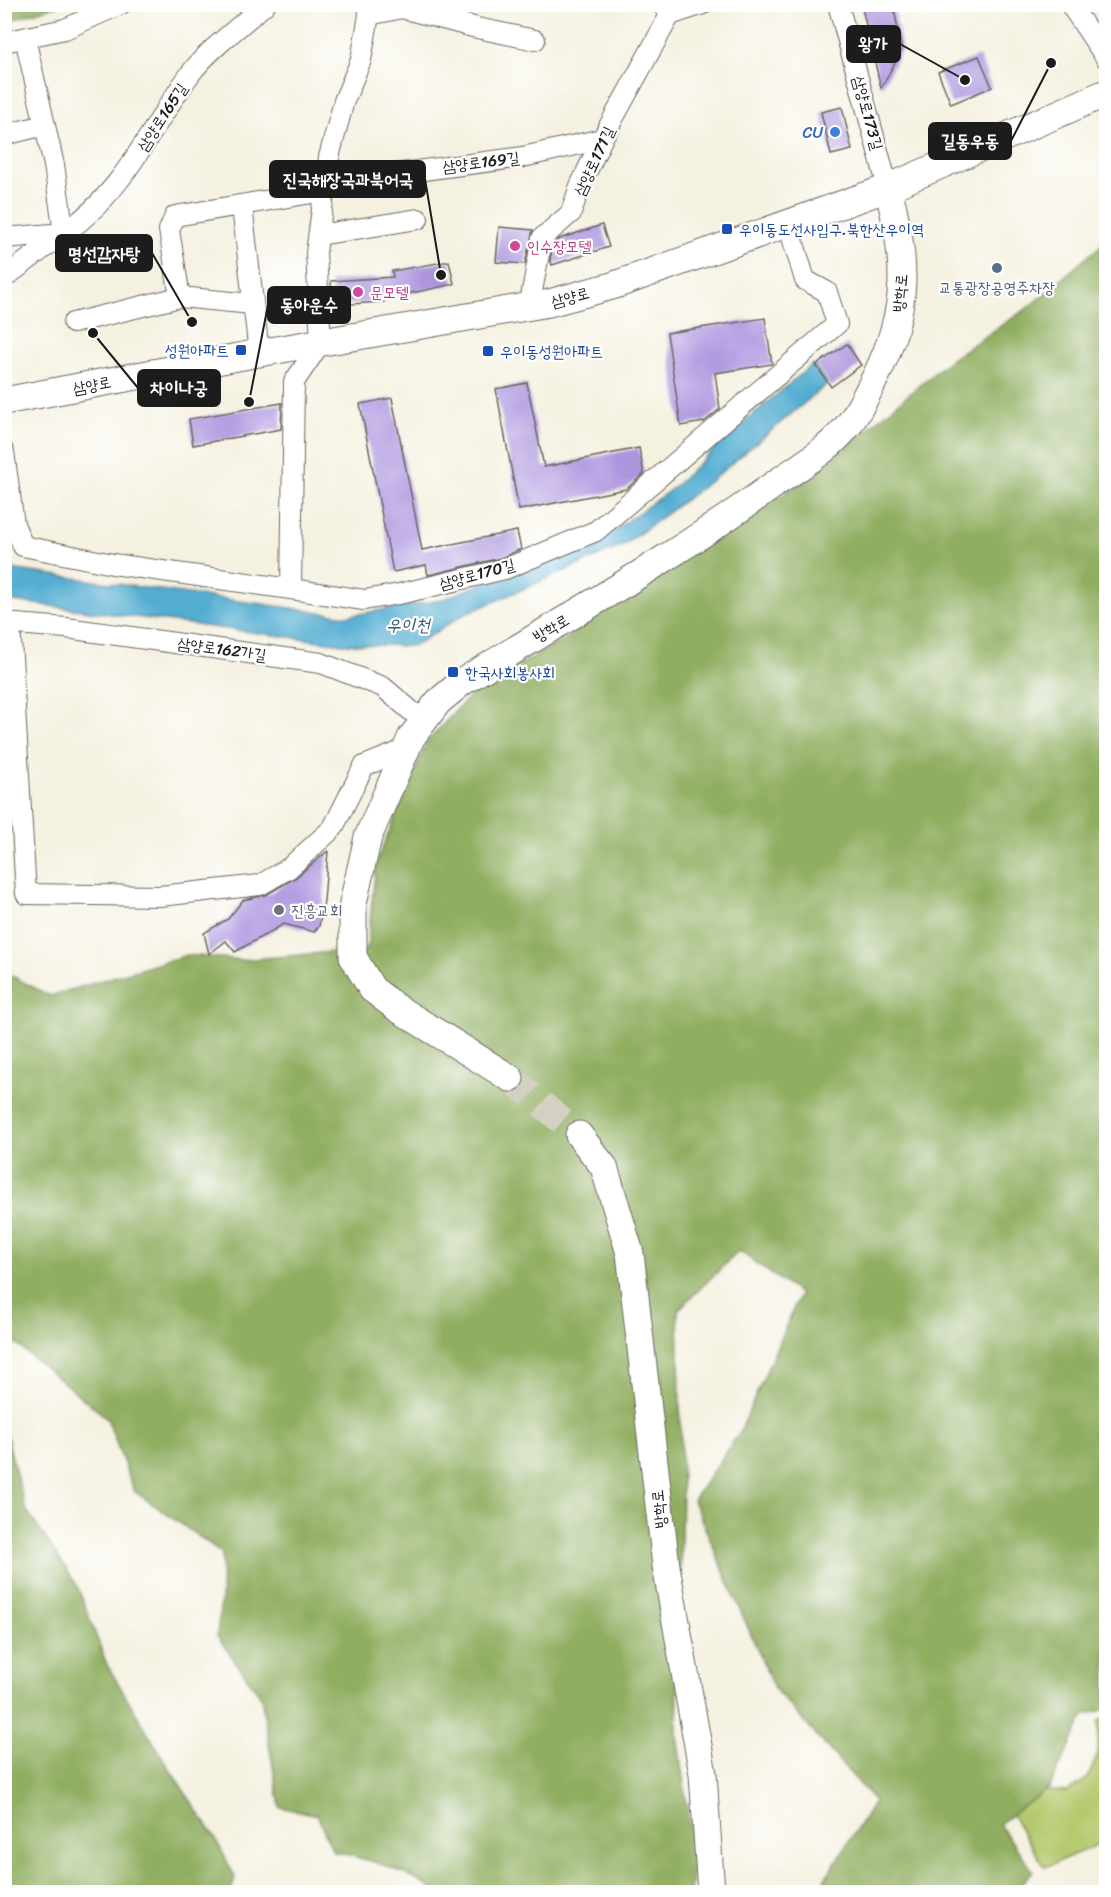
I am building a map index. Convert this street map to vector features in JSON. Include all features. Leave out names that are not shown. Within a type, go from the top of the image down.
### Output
[{"type":"main road","name":"삼양로","points":[[4,401],[259,353],[529,307],[612,286],[888,188],[1107,93]]},
{"type":"main road","name":"방학로","points":[[510,1078],[397,1008],[372,989],[353,957],[353,903],[368,837],[404,750],[438,702],[462,682],[720,524],[823,449],[849,424],[890,347],[901,308],[903,272],[898,226],[888,188]]},
{"type":"main road","name":"방학로","points":[[579,1135],[604,1167],[630,1253],[666,1566],[703,1774],[711,1893]]},
{"type":"street","points":[[4,42],[65,29],[121,4]]},
{"type":"street","name":"삼양로165길","points":[[4,278],[84,219],[131,166],[192,71],[265,4]]},
{"type":"street","points":[[667,10],[703,4]]},
{"type":"street","name":"삼양로173길","points":[[838,4],[888,188]]},
{"type":"street","points":[[1070,4],[1107,58]]},
{"type":"street","points":[[291,589],[294,382],[321,342],[316,253],[328,157],[344,101],[361,60],[369,10],[402,8],[477,28],[535,40]]},
{"type":"street","name":"삼양로171길","points":[[529,307],[542,238],[571,213],[602,139],[667,10]]},
{"type":"street","points":[[4,238],[64,233],[45,125],[25,38]]},
{"type":"street","points":[[4,135],[45,125]]},
{"type":"street","name":"삼양로169길","points":[[180,297],[169,230],[171,222],[180,215],[324,191],[370,177],[523,157],[602,139]]},
{"type":"street","points":[[242,206],[259,353]]},
{"type":"street","points":[[319,235],[418,219]]},
{"type":"street","name":"삼양로170길","points":[[14,545],[113,564],[364,600],[399,594],[505,568],[596,531],[837,324],[827,292],[805,280],[788,224]]},
{"type":"street","points":[[74,323],[180,297],[252,304]]},
{"type":"street","points":[[4,452],[14,524],[14,545]]},
{"type":"street","points":[[7,623],[26,894],[160,896],[260,885],[289,868],[333,828],[364,766],[404,750]]},
{"type":"street","name":"삼양로162가길","points":[[7,623],[156,640],[321,663],[383,687],[423,721]]},
{"type":"green space","points":[[5,4],[58,4],[58,5],[5,22]]},
{"type":"green space","points":[[1106,241],[1106,1709],[1085,1715],[1049,1788],[999,1824],[1033,1871],[1013,1892],[838,1892],[824,1880],[875,1801],[774,1688],[693,1500],[740,1432],[800,1294],[739,1251],[678,1310],[682,1489],[677,1735],[694,1857],[690,1892],[436,1892],[399,1871],[333,1851],[317,1815],[280,1807],[261,1697],[217,1636],[221,1600],[222,1553],[134,1491],[107,1418],[5,1335],[4,972],[50,996],[187,955],[243,960],[367,949],[376,863],[427,742],[475,690],[569,637],[605,601],[805,481],[951,359],[1025,310]]},
{"type":"green space","points":[[5,1430],[25,1508],[77,1585],[107,1665],[170,1770],[213,1834],[235,1877],[231,1892],[5,1892]]},
{"type":"green space","points":[[1106,1718],[1106,1841],[1045,1867],[998,1794],[1033,1790],[1067,1792],[1088,1778],[1098,1753],[1099,1721]]},
{"type":"water","name":"우이천","points":[[813,364],[827,384],[713,479],[624,545],[461,616],[414,646],[343,644],[5,600],[4,568],[347,616],[441,600],[613,531],[673,488],[733,431]]},
{"type":"building","points":[[870,4],[893,4],[902,50],[881,88],[862,8]]},
{"type":"building","points":[[979,56],[992,87],[951,104],[938,72]]},
{"type":"building","points":[[842,107],[852,150],[831,155],[821,112]]},
{"type":"building","points":[[602,225],[609,247],[552,265],[550,259],[553,244],[559,239]]},
{"type":"building","name":"인수장모텔","points":[[499,227],[533,230],[525,264],[496,262]]},
{"type":"building","points":[[449,261],[454,284],[384,299],[384,302],[332,305],[331,281],[393,277],[392,271]]},
{"type":"building","points":[[765,318],[772,364],[715,373],[720,409],[704,422],[681,426],[667,333]]},
{"type":"building","points":[[847,344],[861,365],[831,387],[816,365]]},
{"type":"building","points":[[527,383],[544,467],[639,448],[644,474],[626,489],[519,510],[496,389]]},
{"type":"building","points":[[392,398],[422,550],[517,531],[521,549],[501,558],[428,575],[426,565],[393,572],[360,404]]},
{"type":"building","points":[[282,403],[281,429],[193,445],[189,419]]},
{"type":"building","name":"진흥교회","points":[[328,851],[324,901],[319,926],[314,932],[284,924],[235,952],[226,941],[209,954],[204,933],[228,919],[243,900],[266,895],[295,878]]},
{"type":"tunnel","points":[[510,1078],[579,1135]]},
{"type":"place","name":"길동우동","points":[[1051,63]]},
{"type":"place","name":"왕가","points":[[965,80]]},
{"type":"place","name":"CU","points":[[835,132]]},
{"type":"place","name":"우이동도선사입구.북한산우이역","points":[[727,229]]},
{"type":"place","name":"인수장모텔","points":[[515,246]]},
{"type":"place","name":"교통광장공영주차장","points":[[997,268]]},
{"type":"place","name":"진국해장국과북어국","points":[[441,275]]},
{"type":"place","name":"문모텔","points":[[358,292]]},
{"type":"place","name":"명선감자탕","points":[[192,322]]},
{"type":"place","name":"차이나궁","points":[[93,333]]},
{"type":"place","name":"성원아파트","points":[[241,350]]},
{"type":"place","name":"우이동성원아파트","points":[[488,351]]},
{"type":"place","name":"동아운수","points":[[249,402]]},
{"type":"place","name":"한국사회봉사회","points":[[453,672]]},
{"type":"place","name":"진흥교회","points":[[279,910]]}]
